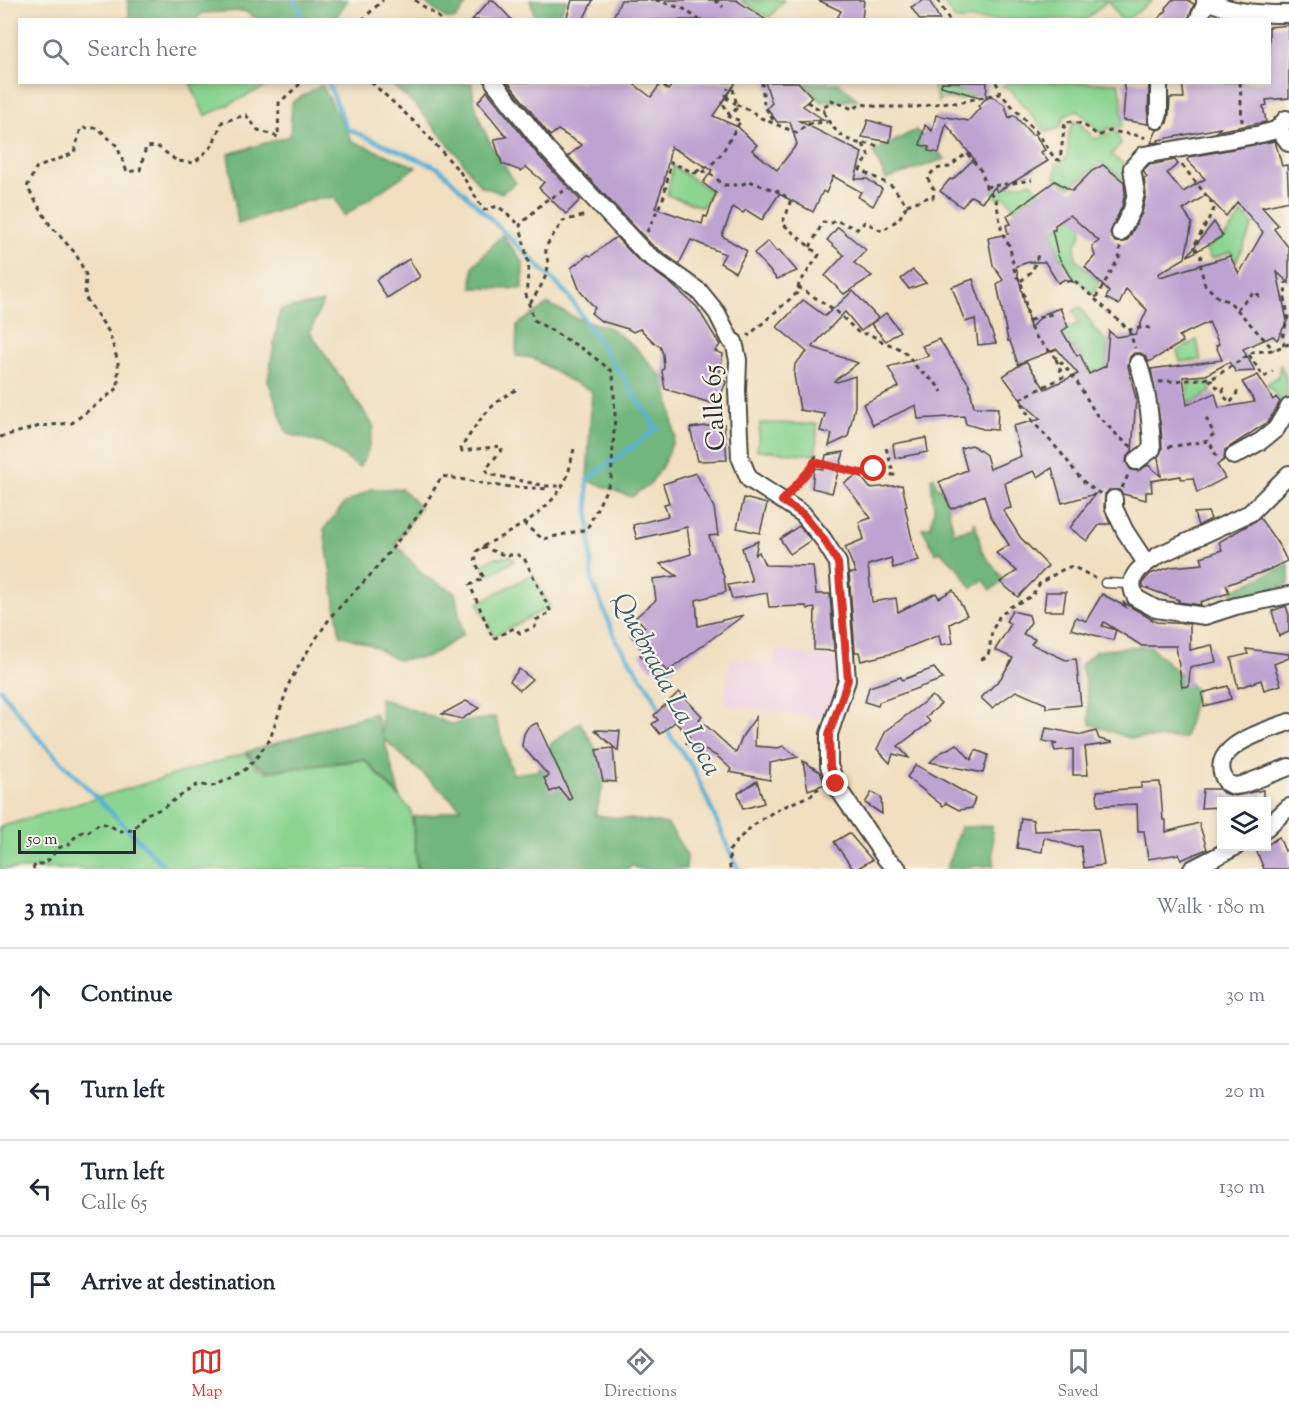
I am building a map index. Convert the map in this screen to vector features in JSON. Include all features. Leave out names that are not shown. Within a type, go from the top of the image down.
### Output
[{"type":"street","points":[[1199,18],[1206,1],[1228,10],[1289,14]]},
{"type":"street","name":"Calle 65","points":[[496,84],[546,148],[639,247],[700,292],[717,313],[731,341],[734,342],[738,360],[740,457],[749,479],[803,514],[823,538],[838,563],[848,680],[829,734],[830,766],[839,790],[886,859],[898,869]]},
{"type":"street","points":[[1156,120],[1159,114],[1159,84]]},
{"type":"street","points":[[1120,233],[1132,210],[1136,193],[1132,168],[1144,155],[1276,130],[1285,120]]},
{"type":"street","points":[[1285,120],[1280,132],[1289,143]]},
{"type":"street","points":[[1138,363],[1145,382],[1152,449],[1140,458]]},
{"type":"street","points":[[1234,456],[1261,441],[1276,429],[1289,407]]},
{"type":"street","points":[[1289,474],[1250,513],[1159,555],[1133,577],[1131,584],[1136,598],[1156,609],[1205,616],[1236,606],[1289,595]]},
{"type":"street","points":[[1114,501],[1114,508],[1125,531],[1146,564]]},
{"type":"street","points":[[1289,722],[1234,744],[1224,756],[1222,771],[1223,778],[1234,786],[1289,767]]},
{"type":"street","points":[[1271,823],[1289,807]]},
{"type":"street","points":[[1192,869],[1227,851]]},
{"type":"lane","points":[[1105,583],[1131,584]]},
{"type":"path","points":[[364,18],[383,0]]},
{"type":"path","points":[[415,0],[439,18]]},
{"type":"path","points":[[656,0],[684,9],[696,18]]},
{"type":"path","points":[[715,0],[723,6]]},
{"type":"path","points":[[938,0],[948,18]]},
{"type":"path","points":[[0,437],[40,426],[72,423],[118,388],[118,362],[109,332],[85,297],[86,276],[76,254],[50,225],[27,187],[36,168],[74,153],[81,128],[98,128],[117,146],[127,172],[140,170],[146,147],[157,146],[177,161],[194,163],[212,146],[222,122],[246,115],[258,130],[278,137],[279,103],[300,84]]},
{"type":"path","points":[[373,84],[419,126],[460,172],[484,210],[498,206],[520,225],[529,266],[526,295],[534,320],[586,351],[613,372],[615,414],[611,480],[587,529],[543,539],[526,526],[527,522]]},
{"type":"path","points":[[997,84],[1001,94],[1039,135],[1055,159],[1060,160],[1064,124],[1073,121],[1089,128],[1098,136],[1110,130],[1142,136],[1146,139],[1149,154]]},
{"type":"path","points":[[1240,84],[1241,117],[1245,136]]},
{"type":"path","points":[[763,85],[764,105],[777,124]]},
{"type":"path","points":[[694,173],[712,165],[741,121],[729,116],[724,105],[728,98],[726,94],[730,89],[736,109],[729,116]]},
{"type":"path","points":[[876,146],[853,142],[827,122],[823,106],[829,104],[831,100],[853,109],[861,105],[917,107],[948,102],[958,103],[1001,94]]},
{"type":"path","points":[[728,98],[796,133],[807,124],[827,122]]},
{"type":"path","points":[[807,102],[824,112]]},
{"type":"path","points":[[863,144],[869,156],[861,170],[892,186],[908,205]]},
{"type":"path","points":[[810,247],[823,222],[832,223],[835,220],[857,229],[865,222],[882,231],[899,219],[908,205],[929,197],[933,198],[934,189],[928,177],[935,168],[949,166],[966,153],[982,172],[986,187],[996,200],[1002,232],[1010,247],[1017,277],[1021,281],[1030,327],[1036,337],[1064,365],[1077,382],[1096,414],[1140,458]]},
{"type":"path","points":[[1178,159],[1214,209],[1194,246],[1201,256],[1199,263],[1204,273],[1205,285],[1220,299],[1229,301],[1274,350]]},
{"type":"path","points":[[639,247],[659,209],[671,162],[694,173],[707,171],[724,185],[741,185],[749,181],[782,193],[790,202],[782,223],[819,255],[798,287],[797,293],[745,339],[734,342]]},
{"type":"path","points":[[986,187],[1032,180]]},
{"type":"path","points":[[520,225],[546,201],[579,183]]},
{"type":"path","points":[[529,304],[548,267],[546,249],[548,242],[557,233],[563,221],[592,213],[600,206]]},
{"type":"path","points":[[1021,281],[1033,270],[1039,252]]},
{"type":"path","points":[[1095,297],[1120,256]]},
{"type":"path","points":[[1066,281],[1076,281],[1091,298],[1095,297],[1129,330],[1145,327],[1154,329]]},
{"type":"path","points":[[1284,346],[1283,335],[1288,317],[1285,298],[1286,282]]},
{"type":"path","points":[[798,287],[835,310],[860,334],[876,336],[884,343],[904,351],[918,369],[938,384],[942,392]]},
{"type":"path","points":[[1237,309],[1254,292],[1260,297]]},
{"type":"path","points":[[1030,320],[1052,314]]},
{"type":"path","points":[[1145,382],[1209,379],[1234,366],[1249,354],[1274,350],[1289,344]]},
{"type":"path","points":[[1249,354],[1264,378],[1273,371]]},
{"type":"path","points":[[1056,358],[1057,366],[1063,377],[1020,399],[1022,404],[1039,430],[1060,452],[1078,478],[1114,501],[1140,458],[1176,446],[1209,441]]},
{"type":"path","points":[[1209,379],[1220,390],[1223,389],[1224,396],[1230,403],[1236,396],[1238,387]]},
{"type":"path","points":[[516,390],[504,395],[490,407],[461,448],[462,451],[501,446],[502,449],[486,469],[488,474],[546,486],[561,486]]},
{"type":"path","points":[[1206,418],[1214,434],[1209,441]]},
{"type":"path","points":[[1209,441],[1221,465],[1234,456]]},
{"type":"path","points":[[814,462],[860,473],[871,473],[874,469],[878,469],[894,475],[886,448]]},
{"type":"path","points":[[482,547],[504,555],[518,555],[524,558],[551,612],[536,620],[535,627],[519,633],[514,628],[493,639],[470,585],[483,578],[475,562],[477,551],[482,547],[527,522],[551,501],[566,480],[574,449]]},
{"type":"path","points":[[782,501],[812,467],[816,455]]},
{"type":"path","points":[[33,869],[36,863],[41,864],[48,860],[58,848],[70,844],[83,831],[88,832],[100,823],[109,825],[118,831],[133,830],[146,814],[161,809],[197,785],[213,786],[246,769],[270,740],[290,681],[309,649],[332,615],[374,571],[420,513],[442,476],[499,486],[549,489],[546,486]]},
{"type":"path","points":[[981,659],[987,657],[992,631],[999,616],[1010,607],[1032,596],[1040,583],[1072,566],[1105,583]]},
{"type":"path","points":[[730,869],[729,851],[736,841],[766,815],[812,795],[813,791],[836,784]]},
{"type":"shaded area","points":[[776,649],[838,659],[829,720],[724,704],[731,659],[773,666]]},
{"type":"green space","points":[[127,0],[348,0],[336,18],[255,18],[244,11],[203,13],[198,18],[130,18]]},
{"type":"green space","points":[[421,0],[469,0],[457,18],[446,18]]},
{"type":"green space","points":[[530,0],[567,0],[558,18],[536,18]]},
{"type":"green space","points":[[740,0],[784,0],[769,18]]},
{"type":"green space","points":[[942,0],[1108,0],[1088,18],[954,18]]},
{"type":"green space","points":[[1112,0],[1152,1],[1129,18],[1120,18],[1109,2]]},
{"type":"green space","points":[[190,84],[271,84],[205,116]]},
{"type":"green space","points":[[391,84],[472,84],[476,110],[481,123],[500,160],[516,183],[501,193],[480,186],[457,154],[417,107]]},
{"type":"green space","points":[[804,84],[840,84],[858,100],[822,102]]},
{"type":"green space","points":[[932,84],[946,84],[944,88],[978,95],[960,99],[940,99],[938,102]]},
{"type":"green space","points":[[1005,84],[1118,84],[1122,97],[1122,127],[1110,128],[1100,133],[1077,110],[1064,117],[1060,128],[1046,132],[1012,92],[1003,86]]},
{"type":"green space","points":[[322,85],[352,141],[416,167],[344,216],[335,197],[310,200],[238,224],[228,154],[290,136],[292,102]]},
{"type":"green space","points":[[1074,121],[1095,139],[1116,131],[1121,143],[1111,155],[1132,169],[1132,196],[1125,181],[1101,163],[1070,187],[1055,178],[1056,164],[1067,158],[1069,132]]},
{"type":"green space","points":[[916,130],[945,159],[886,179],[873,152]]},
{"type":"green space","points":[[673,166],[711,191],[702,207],[667,195]]},
{"type":"green space","points":[[1031,182],[1044,196],[1035,202],[1031,197],[1021,204],[1017,212],[1005,196],[999,200],[989,188],[998,188]]},
{"type":"green space","points":[[1243,213],[1253,225],[1236,262],[1231,252],[1211,259],[1205,249],[1225,236]]},
{"type":"green space","points":[[1072,217],[1086,223],[1082,226],[1081,235],[1075,245],[1076,259],[1099,282],[1093,294],[1072,275],[1058,254],[1052,230]]},
{"type":"green space","points":[[502,235],[523,262],[523,289],[472,288],[473,266]]},
{"type":"green space","points":[[323,302],[310,332],[374,427],[366,456],[359,467],[325,444],[287,434],[268,380],[280,310]]},
{"type":"green space","points":[[548,304],[576,318],[610,328],[635,347],[663,378],[668,392],[675,437],[663,465],[650,484],[631,497],[587,480],[592,391],[533,358],[516,356],[517,325]]},
{"type":"green space","points":[[1080,307],[1092,324],[1091,326],[1112,347],[1107,347],[1105,386],[1095,370],[1079,377],[1076,372],[1086,366],[1079,353],[1077,355],[1074,348],[1056,336],[1061,329],[1064,330],[1079,323],[1073,311]]},
{"type":"green space","points":[[1197,340],[1201,360],[1180,362],[1177,351]]},
{"type":"green space","points":[[1280,365],[1287,386],[1285,407],[1267,384],[1278,377]]},
{"type":"green space","points":[[1209,382],[1211,392],[1189,404],[1187,384]]},
{"type":"green space","points":[[760,423],[817,424],[816,455],[757,450]]},
{"type":"green space","points":[[934,476],[937,487],[941,487],[946,499],[954,533],[972,528],[975,522],[982,552],[1004,580],[991,590],[984,580],[972,588],[958,568],[940,551],[936,554],[922,528],[931,526],[934,508],[931,478]]},
{"type":"green space","points":[[371,489],[402,489],[420,507],[396,544],[425,577],[455,592],[463,635],[429,657],[397,660],[371,645],[340,635],[324,529],[344,504]]},
{"type":"green space","points":[[511,556],[514,561],[487,576],[482,564],[495,558]]},
{"type":"green space","points":[[1289,564],[1289,584],[1235,600],[1231,591]]},
{"type":"green space","points":[[533,574],[550,607],[494,636],[478,603]]},
{"type":"green space","points":[[1149,645],[1196,690],[1185,738],[1129,738],[1090,724],[1081,665],[1096,651]]},
{"type":"green space","points":[[380,698],[451,724],[495,717],[513,774],[538,771],[552,743],[580,722],[608,769],[595,815],[668,824],[687,856],[686,869],[639,869],[632,865],[627,869],[418,869],[413,817],[461,808],[384,739],[400,797],[364,759],[268,770],[257,765],[247,752],[375,713],[382,735]]},
{"type":"green space","points":[[246,753],[256,767],[268,772],[364,760],[411,810],[417,869],[0,869],[0,827]]},
{"type":"green space","points":[[992,826],[994,865],[947,869],[960,827]]},
{"type":"building","points":[[490,0],[493,0],[510,18],[474,18]]},
{"type":"building","points":[[572,0],[593,0],[584,18],[567,18]]},
{"type":"building","points":[[621,0],[736,0],[763,18],[613,18]]},
{"type":"building","points":[[818,0],[864,0],[862,18],[837,18],[841,11]]},
{"type":"building","points":[[924,0],[929,0],[939,18],[919,18],[911,7]]},
{"type":"building","points":[[1172,0],[1187,0],[1194,4],[1189,18],[1159,18],[1167,10],[1165,8]]},
{"type":"building","points":[[1289,25],[1289,98],[1266,100],[1267,105],[1263,106],[1266,122],[1217,131],[1220,128],[1151,143],[1157,130],[1163,128],[1167,123],[1170,98],[1184,98],[1182,84],[1271,84],[1271,27]]},
{"type":"building","points":[[510,84],[634,84],[651,97],[660,84],[668,90],[672,84],[735,84],[713,116],[738,127],[757,145],[752,150],[777,170],[797,144],[790,122],[777,122],[767,108],[772,103],[766,84],[800,84],[812,97],[803,106],[824,120],[799,121],[862,153],[855,179],[867,179],[882,189],[873,206],[858,197],[861,192],[833,176],[826,193],[823,191],[813,212],[779,194],[762,220],[746,210],[743,213],[733,207],[722,236],[747,251],[735,272],[720,263],[725,254],[691,240],[679,264],[651,244],[568,156],[582,145],[558,130],[550,136]],"holes":[[[671,147],[712,170],[703,183],[716,193],[702,224],[655,208],[664,182]]]},
{"type":"building","points":[[942,84],[987,84],[986,99],[941,86]]},
{"type":"building","points":[[1123,84],[1149,84],[1148,124],[1123,120]]},
{"type":"building","points":[[487,91],[538,155],[580,200],[566,214],[539,188],[544,182],[526,167],[521,171],[502,164],[494,139],[507,137],[478,102]]},
{"type":"building","points":[[990,95],[1005,105],[1009,118],[1014,115],[1032,135],[1035,134],[1045,150],[1041,152],[1048,161],[997,192],[995,187],[982,202],[971,196],[962,207],[940,191],[950,179],[952,180],[974,159],[946,124],[939,153],[928,151],[929,147],[920,145],[925,125],[932,131],[936,115],[968,121],[980,108],[978,106]]},
{"type":"building","points":[[868,120],[892,127],[890,142],[862,137]]},
{"type":"building","points":[[1275,141],[1282,166],[1287,165],[1289,201],[1262,207],[1278,225],[1274,229],[1289,248],[1289,283],[1277,272],[1287,321],[1277,340],[1273,336],[1243,349],[1255,371],[1236,372],[1229,362],[1206,375],[1183,377],[1187,405],[1215,393],[1219,408],[1255,402],[1242,382],[1258,375],[1273,400],[1276,397],[1280,402],[1268,422],[1225,450],[1224,460],[1217,465],[1225,478],[1197,493],[1193,478],[1181,479],[1181,476],[1151,481],[1152,492],[1146,492],[1146,500],[1123,494],[1119,490],[1109,490],[1105,494],[1104,508],[1110,524],[1100,524],[1087,541],[1070,528],[1095,494],[1062,503],[1052,468],[1038,477],[1034,471],[1005,483],[1011,508],[1003,510],[1020,537],[1048,566],[1018,597],[1000,582],[1017,571],[996,553],[1009,545],[990,515],[984,495],[951,509],[939,482],[967,470],[961,448],[972,445],[986,455],[990,469],[1021,456],[1013,426],[1041,419],[1023,403],[1003,376],[1026,361],[1045,389],[1078,374],[1057,349],[1018,364],[1010,341],[1008,341],[997,284],[1003,280],[993,265],[988,238],[1008,234],[1006,225],[1011,224],[1007,216],[1055,181],[1072,191],[1092,171],[1103,165],[1124,182],[1125,193],[1122,206],[1110,233],[1115,242],[1125,242],[1142,213],[1146,195],[1144,178],[1147,177],[1143,171],[1149,165],[1175,160],[1178,164],[1167,173],[1183,192],[1205,179],[1187,160],[1190,157]],"holes":[[[1206,195],[1226,216],[1237,202],[1263,232],[1239,274],[1230,256],[1160,277],[1158,274],[1185,258],[1192,223],[1183,210]],[[1070,215],[1099,241],[1092,246],[1095,256],[1085,267],[1109,292],[1106,298],[1119,305],[1126,289],[1147,310],[1136,334],[1116,337],[1109,331],[1106,366],[1089,374],[1080,354],[1077,356],[1062,331],[1068,327],[1060,308],[1044,314],[1030,328],[1016,266],[1029,262],[1045,262],[1058,283],[1065,279],[1073,282],[1058,256],[1052,230],[1055,230],[1055,225]],[[1209,322],[1219,344],[1216,346],[1222,360],[1151,369],[1161,427],[1162,449],[1158,457],[1161,476],[1148,465],[1138,471],[1131,470],[1126,462],[1127,456],[1132,451],[1136,399],[1128,366],[1130,357],[1134,353],[1141,353],[1149,362],[1183,342],[1179,336]]]},
{"type":"building","points":[[1214,222],[1223,236],[1188,256],[1188,255]]},
{"type":"building","points":[[838,227],[866,250],[854,263],[872,276],[844,294],[825,276],[844,255],[827,240]]},
{"type":"building","points":[[616,237],[638,260],[670,283],[697,307],[720,345],[715,351],[723,354],[719,377],[726,382],[717,405],[665,389],[662,371],[664,368],[663,354],[660,346],[640,329],[633,332],[601,321],[591,313],[595,308],[580,291],[571,268]]},
{"type":"building","points":[[768,241],[797,271],[777,279],[754,253]]},
{"type":"building","points":[[409,259],[420,277],[387,298],[376,280]]},
{"type":"building","points":[[913,270],[926,283],[909,289],[901,279]]},
{"type":"building","points":[[973,279],[996,343],[978,345],[975,319],[965,322],[952,287]]},
{"type":"building","points":[[853,291],[878,318],[861,331],[845,312],[812,347],[858,363],[834,381],[855,376],[855,406],[848,437],[829,446],[832,434],[820,431],[825,414],[800,410],[794,375],[795,364],[807,352],[777,327],[803,300],[825,316]]},
{"type":"building","points":[[886,313],[900,331],[886,341],[871,324]]},
{"type":"building","points":[[939,339],[969,384],[974,407],[998,408],[997,430],[966,424],[964,416],[918,419],[916,405],[873,425],[863,404],[899,387],[888,367],[929,356],[922,346]]},
{"type":"building","points":[[724,424],[727,460],[698,461],[690,428]]},
{"type":"building","points":[[926,438],[928,452],[895,458],[893,444]]},
{"type":"building","points":[[844,452],[832,493],[812,488],[814,468],[823,469],[826,455]]},
{"type":"building","points":[[696,473],[714,508],[718,535],[709,536],[724,577],[726,592],[696,600],[698,626],[744,615],[667,672],[660,663],[651,669],[640,655],[644,652],[631,635],[645,627],[636,617],[656,600],[653,579],[677,576],[660,564],[691,554],[687,527],[637,539],[633,525],[668,516],[664,504],[669,503],[663,484]]},
{"type":"building","points":[[859,474],[870,488],[902,485],[914,549],[919,560],[893,568],[891,558],[868,565],[872,602],[896,598],[898,612],[936,593],[939,598],[953,590],[967,615],[950,624],[953,643],[941,645],[939,635],[894,653],[861,661],[859,652],[855,652],[849,573],[856,573],[845,547],[864,539],[859,522],[871,518],[844,483]]},
{"type":"building","points":[[744,498],[767,504],[760,533],[737,528]]},
{"type":"building","points":[[1208,512],[1211,519],[1198,526],[1194,513]]},
{"type":"building","points":[[1260,518],[1287,561],[1226,585],[1229,593],[1200,602],[1201,605],[1178,602],[1179,600],[1143,587],[1143,582],[1150,574],[1171,567],[1203,564],[1201,557],[1222,550],[1219,542]]},
{"type":"building","points":[[799,526],[811,540],[790,554],[780,539]]},
{"type":"building","points":[[758,541],[755,555],[759,552],[765,565],[813,566],[816,594],[830,594],[834,651],[814,650],[815,608],[808,609],[806,606],[769,607],[767,593],[732,599],[728,585],[752,581],[742,548]]},
{"type":"building","points":[[1046,592],[1066,592],[1063,611],[1044,611]]},
{"type":"building","points":[[1102,594],[1126,607],[1123,602],[1156,622],[1190,624],[1190,650],[1212,645],[1216,662],[1190,667],[1189,686],[1182,687],[1176,646],[1142,646],[1104,622],[1102,626],[1116,630],[1113,640],[1071,629],[1076,617],[1086,621]]},
{"type":"building","points":[[1286,606],[1289,615],[1289,632],[1279,636],[1272,611]]},
{"type":"building","points":[[1012,611],[1029,615],[1031,622],[1023,634],[1035,639],[1031,644],[1066,660],[1076,659],[1081,705],[1046,708],[1046,704],[1016,691],[992,708],[981,698],[1001,678],[1013,658],[995,650],[1011,624],[1006,621]]},
{"type":"building","points":[[1246,649],[1289,654],[1289,658],[1274,664],[1281,685],[1264,690],[1261,680],[1238,688],[1231,658],[1248,654]]},
{"type":"building","points":[[934,668],[943,679],[879,702],[878,706],[865,702],[869,687],[901,677],[902,680]]},
{"type":"building","points":[[519,669],[532,679],[520,690],[510,681]]},
{"type":"building","points":[[1228,686],[1231,699],[1204,706],[1202,693]]},
{"type":"building","points":[[679,692],[702,716],[699,719],[736,753],[743,735],[756,717],[755,746],[778,748],[783,746],[798,757],[770,763],[770,780],[729,772],[731,769],[717,756],[686,743],[690,737],[675,722],[660,734],[652,724],[658,720],[654,715]]},
{"type":"building","points":[[932,696],[941,704],[926,717],[930,722],[898,746],[909,758],[893,754],[890,763],[877,749],[886,731]]},
{"type":"building","points":[[466,701],[479,708],[462,719],[442,714]]},
{"type":"building","points":[[537,723],[572,798],[569,800],[559,788],[550,792],[544,778],[549,776],[522,746],[528,727]]},
{"type":"building","points":[[1046,728],[1082,735],[1096,731],[1099,739],[1112,743],[1085,747],[1088,775],[1073,775],[1073,749],[1055,751],[1053,745],[1057,744],[1043,741]]},
{"type":"building","points":[[595,730],[620,731],[618,751]]},
{"type":"building","points":[[957,744],[971,760],[976,750],[988,755],[983,773],[930,762],[940,753]]},
{"type":"building","points":[[613,748],[616,782],[603,781],[596,750]]},
{"type":"building","points":[[803,761],[820,772],[825,784],[808,790]]},
{"type":"building","points":[[916,765],[975,798],[972,808],[959,810],[946,803],[943,806],[907,777]]},
{"type":"building","points":[[757,781],[764,803],[743,809],[738,793]]},
{"type":"building","points":[[1160,782],[1166,832],[1199,823],[1207,849],[1181,860],[1179,854],[1148,859],[1144,831],[1138,831],[1137,804],[1098,806],[1097,791],[1141,788],[1141,783]]},
{"type":"building","points":[[1203,789],[1219,789],[1223,793],[1235,796],[1263,790],[1263,797],[1217,797],[1217,807],[1201,808]]},
{"type":"building","points":[[872,792],[881,798],[882,814],[865,803]]},
{"type":"building","points":[[1021,818],[1033,820],[1034,831],[1098,829],[1104,865],[1084,868],[1081,846],[1074,847],[1044,837],[1042,852],[1017,848]]},
{"type":"building","points":[[849,833],[872,860],[856,869],[853,869],[834,842]]},
{"type":"building","points":[[1279,837],[1285,851],[1289,849],[1289,869],[1264,869],[1257,852],[1271,851],[1271,842]]},
{"type":"waterway","name":"Quebrada La Loca","points":[[295,0],[302,18]]},
{"type":"waterway","name":"Quebrada La Loca","points":[[329,84],[347,129],[439,168],[568,295],[657,429],[587,480],[592,581],[616,640],[652,693],[661,713]]},
{"type":"waterway","points":[[0,689],[39,739],[167,869]]},
{"type":"waterway","name":"Quebrada La Loca","points":[[665,724],[693,768],[738,869]]},
{"type":"route","points":[[836,784],[830,766],[829,734],[848,680],[844,660],[838,563],[823,538],[803,514],[782,501],[797,486],[814,462],[860,473],[871,473],[874,469]]}]
